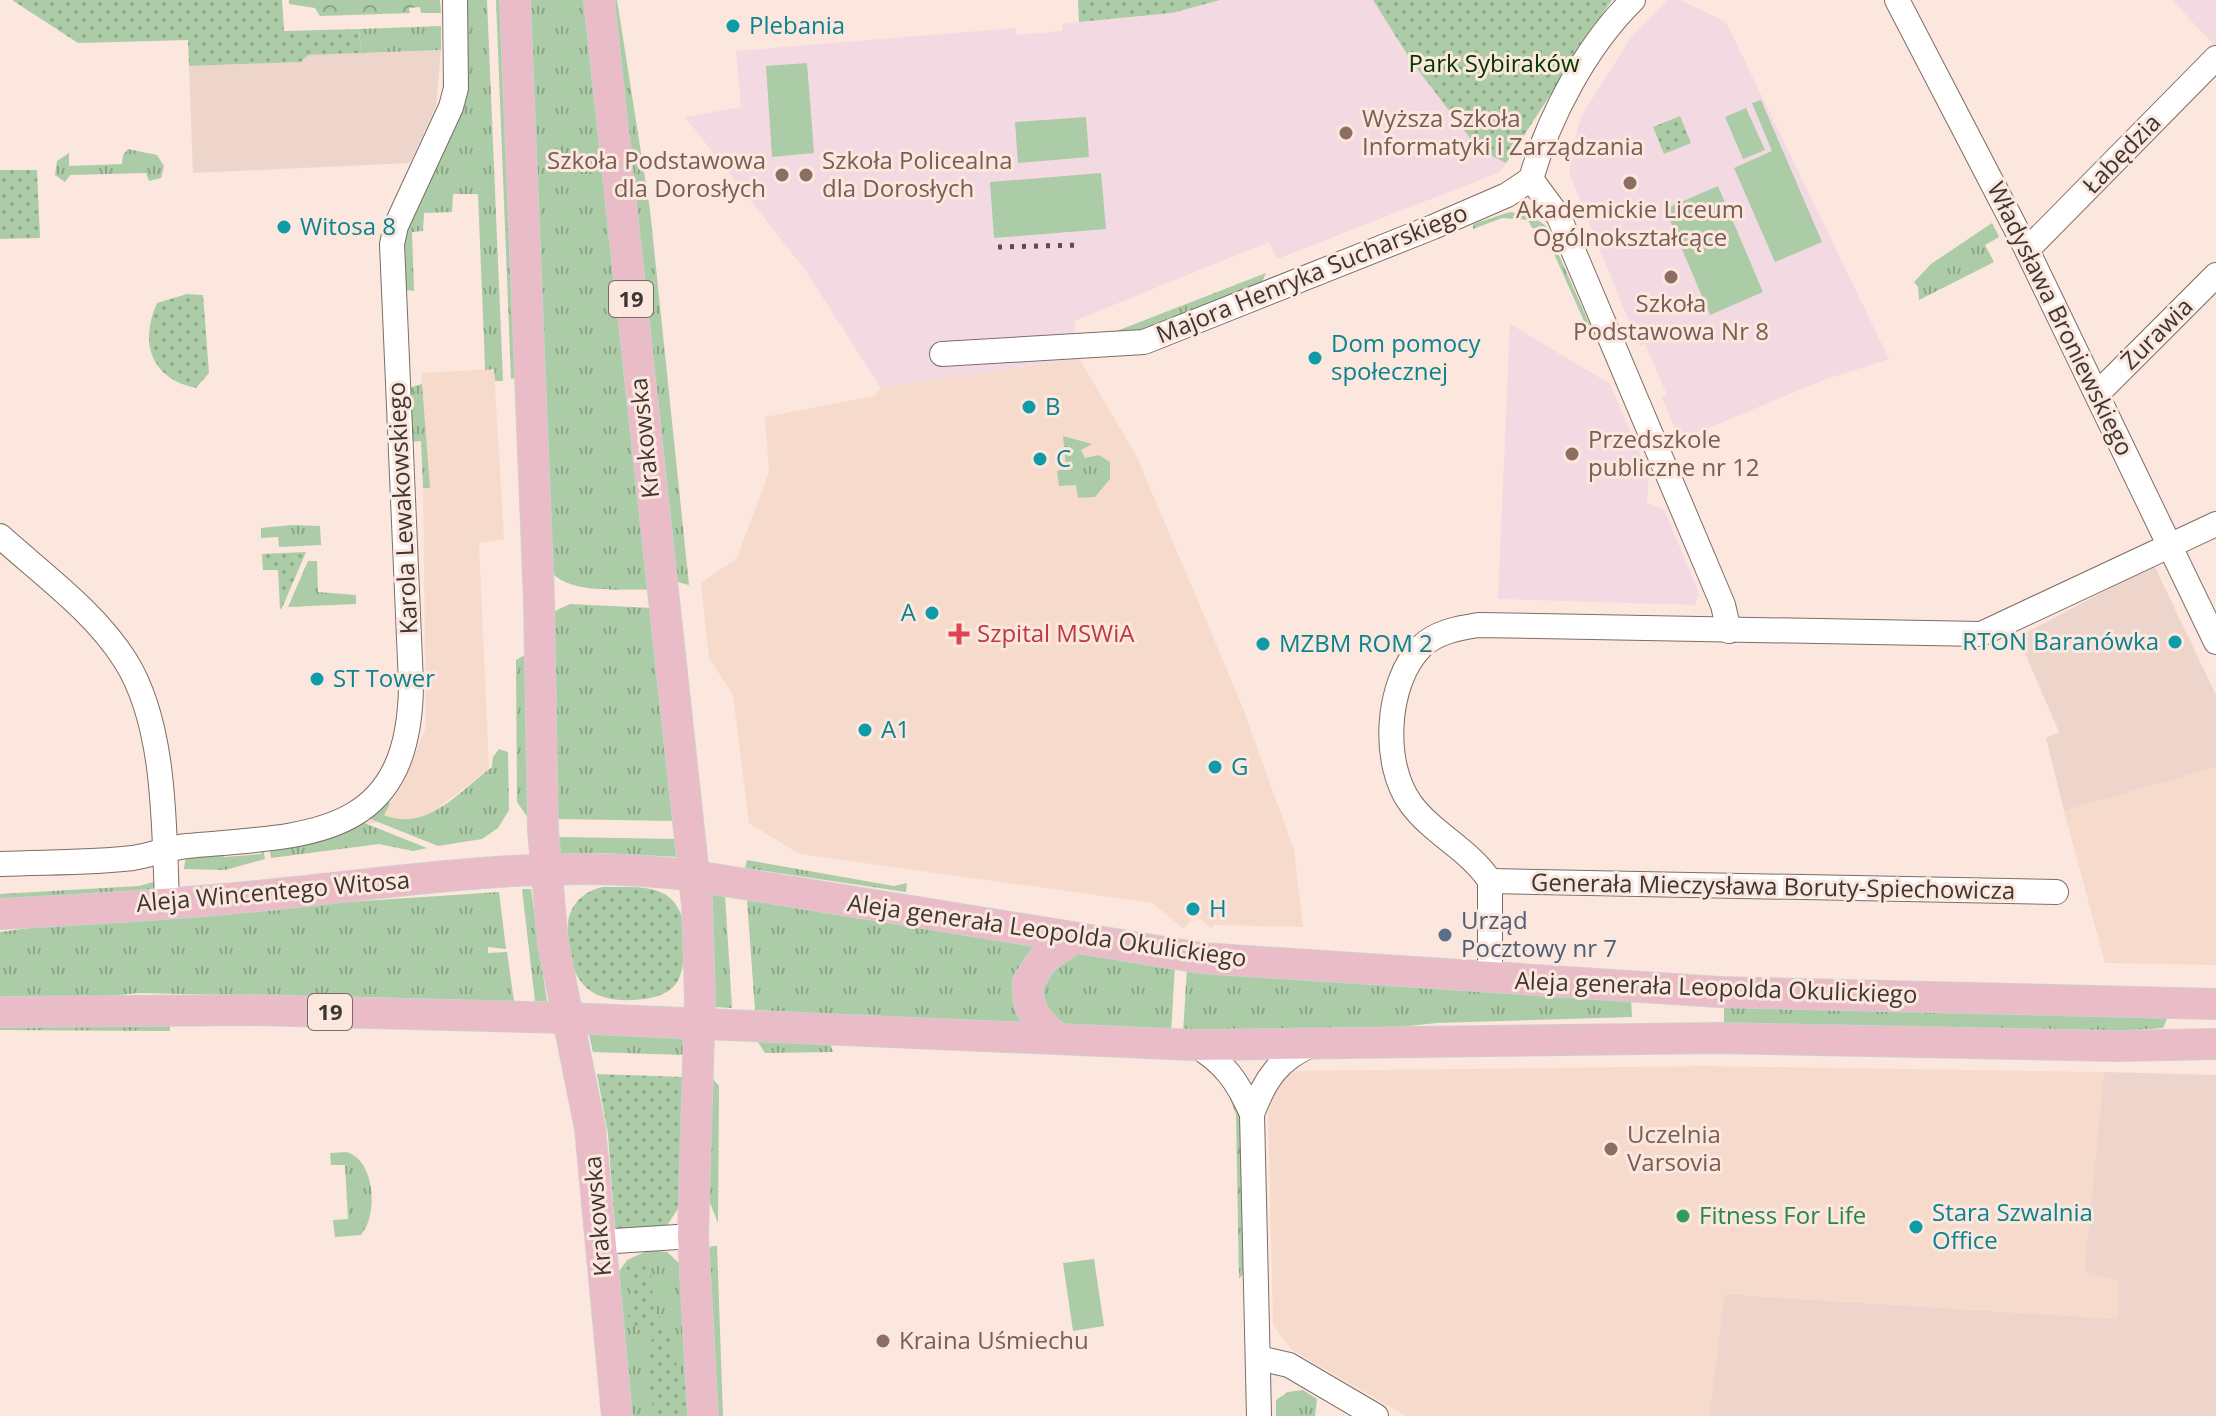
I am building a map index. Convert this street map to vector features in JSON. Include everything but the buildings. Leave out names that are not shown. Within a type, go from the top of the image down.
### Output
[{"type":"main road","points":[[515,0],[546,870]]},
{"type":"main road","name":"Krakowska","points":[[599,0],[661,598],[695,876]]},
{"type":"main road","name":"Aleja Wincentego Witosa","points":[[0,914],[167,903],[431,877],[546,870],[642,871],[695,876]]},
{"type":"main road","name":"Krakowska","points":[[546,870],[553,943],[588,1110],[617,1416]]},
{"type":"main road","name":"Aleja generała Leopolda Okulickiego","points":[[695,876],[1071,940],[1201,958],[1669,989],[2216,1004]]},
{"type":"main road","name":"19","points":[[0,1012],[253,1010],[698,1023],[695,876]]},
{"type":"main road","points":[[1057,1038],[1037,1021],[1027,990],[1035,969],[1044,958],[1071,940]]},
{"type":"main road","points":[[1666,1039],[1669,989]]},
{"type":"main road","points":[[2169,1046],[2177,1037],[2182,1020],[2172,1004]]},
{"type":"main road","points":[[698,1023],[693,1236],[703,1416]]},
{"type":"main road","name":"Aleja generała Leopolda Okulickiego","points":[[698,1023],[1195,1045],[1666,1039],[2169,1046],[2216,1044]]},
{"type":"street","name":"Karola Lewakowskiego","points":[[0,864],[135,858],[163,850],[325,829],[353,816],[376,797],[402,755],[411,715],[410,625],[392,244],[396,226],[451,107],[456,88],[455,0]]},
{"type":"street","points":[[1633,0],[1610,26],[1557,114],[1542,143],[1531,179],[1559,217],[1723,605],[1729,631]]},
{"type":"street","name":"Władysława Broniewskiego","points":[[1897,0],[2027,250],[2216,642]]},
{"type":"street","name":"Łabędzia","points":[[2027,250],[2216,58]]},
{"type":"street","name":"Majora Henryka Sucharskiego","points":[[942,354],[1144,342],[1433,227],[1507,195],[1531,179]]},
{"type":"street","name":"Żurawia","points":[[2098,393],[2216,275]]},
{"type":"street","points":[[1490,979],[1490,881],[1481,867],[1427,824],[1400,786],[1393,741],[1396,690],[1421,647],[1445,633],[1478,625],[1981,634],[2216,524]]},
{"type":"street","points":[[0,536],[100,629],[135,678],[153,729],[167,903]]},
{"type":"street","name":"Generała Mieczysława Boruty-Spiechowicza","points":[[1490,881],[2056,892]]},
{"type":"street","points":[[1252,1114],[1275,1068],[1292,1053],[1315,1043]]},
{"type":"street","points":[[1195,1045],[1227,1068],[1238,1083],[1252,1114],[1259,1416]]},
{"type":"street","points":[[599,1242],[693,1236]]},
{"type":"street","points":[[1259,1358],[1289,1365],[1376,1416]]},
{"type":"shaded area","points":[[1220,0],[1373,0],[1412,62],[1473,142],[1482,151],[1506,163],[1500,172],[1277,259],[1269,242],[1074,321],[1079,358],[881,388],[805,270],[685,117],[741,107],[736,51],[1015,28],[1016,35],[1062,31],[1062,24],[1172,13]]},
{"type":"shaded area","points":[[1667,0],[1681,0],[1726,22],[1889,359],[1823,380],[1680,440],[1662,398],[1667,395],[1645,344],[1639,346],[1570,175],[1570,155],[1582,115],[1630,39]]},
{"type":"shaded area","points":[[2172,0],[2216,0],[2216,47]]},
{"type":"shaded area","points":[[441,50],[436,107],[410,163],[193,173],[189,66],[301,62],[308,55]]},
{"type":"shaded area","name":"Przedszkole publiczne nr 12","points":[[1510,324],[1610,384],[1649,475],[1647,503],[1664,509],[1699,594],[1695,605],[1498,599]]},
{"type":"shaded area","name":"Szpital MSWiA","points":[[1079,358],[1137,457],[1241,703],[1294,850],[1303,927],[1214,925],[1211,928],[1195,915],[1184,929],[1152,903],[799,854],[749,823],[733,695],[709,658],[701,583],[737,558],[769,472],[765,417],[874,396],[881,388]]},
{"type":"shaded area","points":[[494,369],[504,539],[479,543],[489,769],[423,819],[364,824],[388,805],[402,786],[426,727],[423,488],[429,488],[421,373]]},
{"type":"shaded area","points":[[2154,565],[2216,695],[2216,767],[2064,811],[2046,738],[2059,732],[2018,637]]},
{"type":"shaded area","points":[[2216,767],[2216,965],[2105,963],[2064,811]]},
{"type":"shaded area","points":[[1704,1066],[2104,1072],[2084,1271],[2119,1281],[2117,1319],[1726,1294],[1709,1416],[1406,1416],[1292,1350],[1273,1325],[1268,1108],[1269,1096],[1290,1071]]},
{"type":"shaded area","points":[[2104,1072],[2216,1075],[2216,1416],[1709,1416],[1725,1294],[2117,1319],[2119,1281],[2084,1271]]},
{"type":"green space","points":[[12,0],[282,0],[284,31],[359,29],[361,53],[308,55],[301,62],[189,66],[188,40],[78,43]]},
{"type":"green space","points":[[289,0],[440,0],[441,13],[421,13],[420,7],[409,8],[410,13],[320,16],[315,8],[289,4]]},
{"type":"green space","points":[[463,0],[487,0],[503,381],[495,381],[494,369],[485,370],[478,194],[453,194],[452,212],[424,213],[423,231],[412,232],[414,291],[406,290],[402,244],[423,188]]},
{"type":"green space","points":[[496,0],[505,0],[520,376],[511,379]]},
{"type":"green space","points":[[526,0],[588,0],[650,590],[580,587],[557,577],[548,568]]},
{"type":"green space","points":[[609,0],[617,0],[650,210],[689,585],[674,581]]},
{"type":"green space","points":[[1078,0],[1220,0],[1172,13],[1079,22]]},
{"type":"green space","name":"Park Sybiraków","points":[[1373,0],[1612,0],[1506,163],[1482,151],[1473,142],[1412,62]]},
{"type":"green space","points":[[441,26],[441,50],[361,53],[359,29]]},
{"type":"green space","points":[[807,63],[814,153],[772,157],[766,66]]},
{"type":"green space","points":[[1761,100],[1822,242],[1775,262],[1734,168],[1772,151],[1752,103]]},
{"type":"green space","points":[[1746,108],[1765,150],[1743,159],[1725,117]]},
{"type":"green space","points":[[1680,116],[1691,143],[1664,154],[1653,127]]},
{"type":"green space","points":[[1086,117],[1089,157],[1018,163],[1015,122]]},
{"type":"green space","points":[[128,149],[157,155],[164,166],[161,178],[149,181],[146,173],[70,175],[65,182],[55,175],[57,161],[69,153],[69,166],[122,164],[123,155]]},
{"type":"green space","points":[[0,170],[37,170],[40,238],[0,239]]},
{"type":"green space","points":[[1101,173],[1106,229],[994,238],[990,182]]},
{"type":"green space","points":[[1718,186],[1763,292],[1710,315],[1665,209]]},
{"type":"green space","points":[[1510,212],[1532,216],[1546,226],[1593,332],[1588,330],[1543,229],[1532,228],[1528,220],[1502,218],[1473,229],[1473,224]]},
{"type":"green space","points":[[1992,223],[1999,237],[1985,245],[1994,262],[1919,300],[1918,287],[1914,282],[1931,264]]},
{"type":"green space","points":[[1266,273],[1261,284],[1144,335],[1109,334]]},
{"type":"green space","points":[[187,294],[203,295],[209,373],[196,388],[168,377],[159,368],[150,345],[149,332],[157,303]]},
{"type":"green space","points":[[422,384],[430,488],[423,488],[421,441],[409,442],[405,389]]},
{"type":"green space","points":[[1063,436],[1092,444],[1081,450],[1085,458],[1099,455],[1110,462],[1110,479],[1095,497],[1078,498],[1076,485],[1059,486],[1057,471],[1066,469]]},
{"type":"green space","points":[[320,526],[321,545],[279,547],[278,537],[261,538],[261,528]]},
{"type":"green space","points":[[306,552],[280,609],[278,570],[263,570],[262,554]]},
{"type":"green space","points":[[308,561],[317,561],[318,592],[356,595],[356,604],[288,607]]},
{"type":"green space","points":[[570,604],[652,608],[674,821],[558,819],[553,612]]},
{"type":"green space","points":[[525,655],[528,818],[517,802],[516,660]]},
{"type":"green space","points":[[499,749],[508,752],[509,810],[498,828],[482,839],[438,846],[368,818],[385,801],[390,803],[384,815],[399,819],[414,818],[442,807],[492,767],[493,757]]},
{"type":"green space","points":[[362,822],[427,848],[413,851],[379,844],[271,858],[269,846]]},
{"type":"green space","points":[[559,837],[676,839],[678,857],[600,853],[559,856]]},
{"type":"green space","points":[[263,847],[265,859],[225,870],[184,869],[186,855],[219,852],[224,857],[261,854]]},
{"type":"green space","points":[[747,860],[894,886],[907,883],[906,892],[745,868]]},
{"type":"green space","points":[[157,881],[150,893],[0,904],[0,894],[139,886]]},
{"type":"green space","points":[[603,887],[647,888],[666,895],[674,902],[683,923],[684,956],[679,978],[667,992],[646,999],[615,1000],[589,990],[580,981],[570,957],[569,917],[579,900],[590,891]]},
{"type":"green space","points":[[522,889],[531,889],[547,1002],[535,1001]]},
{"type":"green space","points":[[499,892],[506,949],[488,947],[488,953],[507,952],[514,1001],[138,993],[63,1001],[0,1001],[0,932],[104,918]]},
{"type":"green space","points":[[712,895],[725,896],[732,1008],[715,1007]]},
{"type":"green space","points":[[747,900],[1040,946],[1030,1025],[755,1010]]},
{"type":"green space","points":[[1076,952],[1175,966],[1171,1033],[1069,1028],[1045,1016],[1038,981]]},
{"type":"green space","points":[[1187,968],[1631,998],[1632,1017],[1437,1023],[1351,1032],[1183,1033]]},
{"type":"green space","points":[[1724,1002],[2166,1015],[2167,1019],[2163,1028],[2089,1033],[1724,1027]]},
{"type":"green space","points":[[0,1022],[170,1023],[170,1031],[0,1030]]},
{"type":"green space","points":[[589,1034],[685,1035],[684,1055],[593,1052]]},
{"type":"green space","points":[[756,1039],[830,1042],[833,1052],[765,1053]]},
{"type":"green space","points":[[597,1074],[683,1077],[679,1207],[666,1227],[615,1232],[608,1134]]},
{"type":"green space","points":[[712,1078],[719,1086],[718,1223],[708,1198]]},
{"type":"green space","points":[[1230,1088],[1244,1114],[1244,1273],[1239,1279],[1236,1114],[1228,1094]]},
{"type":"green space","points":[[346,1152],[363,1165],[372,1202],[367,1226],[361,1235],[335,1237],[333,1220],[348,1219],[345,1165],[331,1165],[330,1153]]},
{"type":"green space","points":[[717,1246],[723,1416],[714,1416],[708,1249]]},
{"type":"green space","points":[[649,1250],[667,1252],[680,1264],[693,1416],[628,1416],[618,1273],[627,1260]]},
{"type":"green space","points":[[643,1255],[645,1266],[651,1272],[654,1311],[672,1331],[677,1368],[687,1386],[689,1416],[656,1416],[654,1409],[646,1359],[655,1328],[637,1330],[628,1317],[632,1283],[623,1271],[630,1265],[642,1276]]},
{"type":"green space","points":[[1094,1259],[1104,1326],[1073,1331],[1063,1263]]},
{"type":"green space","points":[[1303,1390],[1317,1399],[1315,1416],[1276,1416],[1276,1400],[1288,1392]]},
{"type":"railway","points":[[998,247],[1081,245]]},
{"type":"place","name":"Plebania","points":[[733,26]]},
{"type":"place","name":"Wyższa Szkoła Informatyki i Zarządzania","points":[[1346,133]]},
{"type":"place","name":"Szkoła Podstawowa dla Dorosłych","points":[[782,175]]},
{"type":"place","name":"Szkoła Policealna dla Dorosłych","points":[[806,175]]},
{"type":"place","name":"Akademickie Liceum Ogólnokształcące","points":[[1630,183]]},
{"type":"place","name":"Witosa 8","points":[[284,227]]},
{"type":"place","name":"Szkoła Podstawowa Nr 8","points":[[1671,277]]},
{"type":"place","name":"Dom pomocy społecznej","points":[[1315,358]]},
{"type":"place","name":"B","points":[[1029,407]]},
{"type":"place","name":"Przedszkole publiczne nr 12","points":[[1572,454]]},
{"type":"place","name":"C","points":[[1040,459]]},
{"type":"place","name":"A","points":[[932,613]]},
{"type":"place","name":"Szpital MSWiA","points":[[959,634]]},
{"type":"place","name":"RTON Baranówka","points":[[2175,642]]},
{"type":"place","name":"MZBM ROM 2","points":[[1263,644]]},
{"type":"place","name":"ST Tower","points":[[317,679]]},
{"type":"place","name":"A1","points":[[865,730]]},
{"type":"place","name":"G","points":[[1215,767]]},
{"type":"place","name":"H","points":[[1193,909]]},
{"type":"place","name":"Urząd Pocztowy nr 7","points":[[1445,935]]},
{"type":"place","name":"Uczelnia Varsovia","points":[[1611,1149]]},
{"type":"place","name":"Fitness For Life","points":[[1683,1216]]},
{"type":"place","name":"Stara Szwalnia Office","points":[[1916,1227]]},
{"type":"place","name":"Kraina Uśmiechu","points":[[883,1341]]}]
